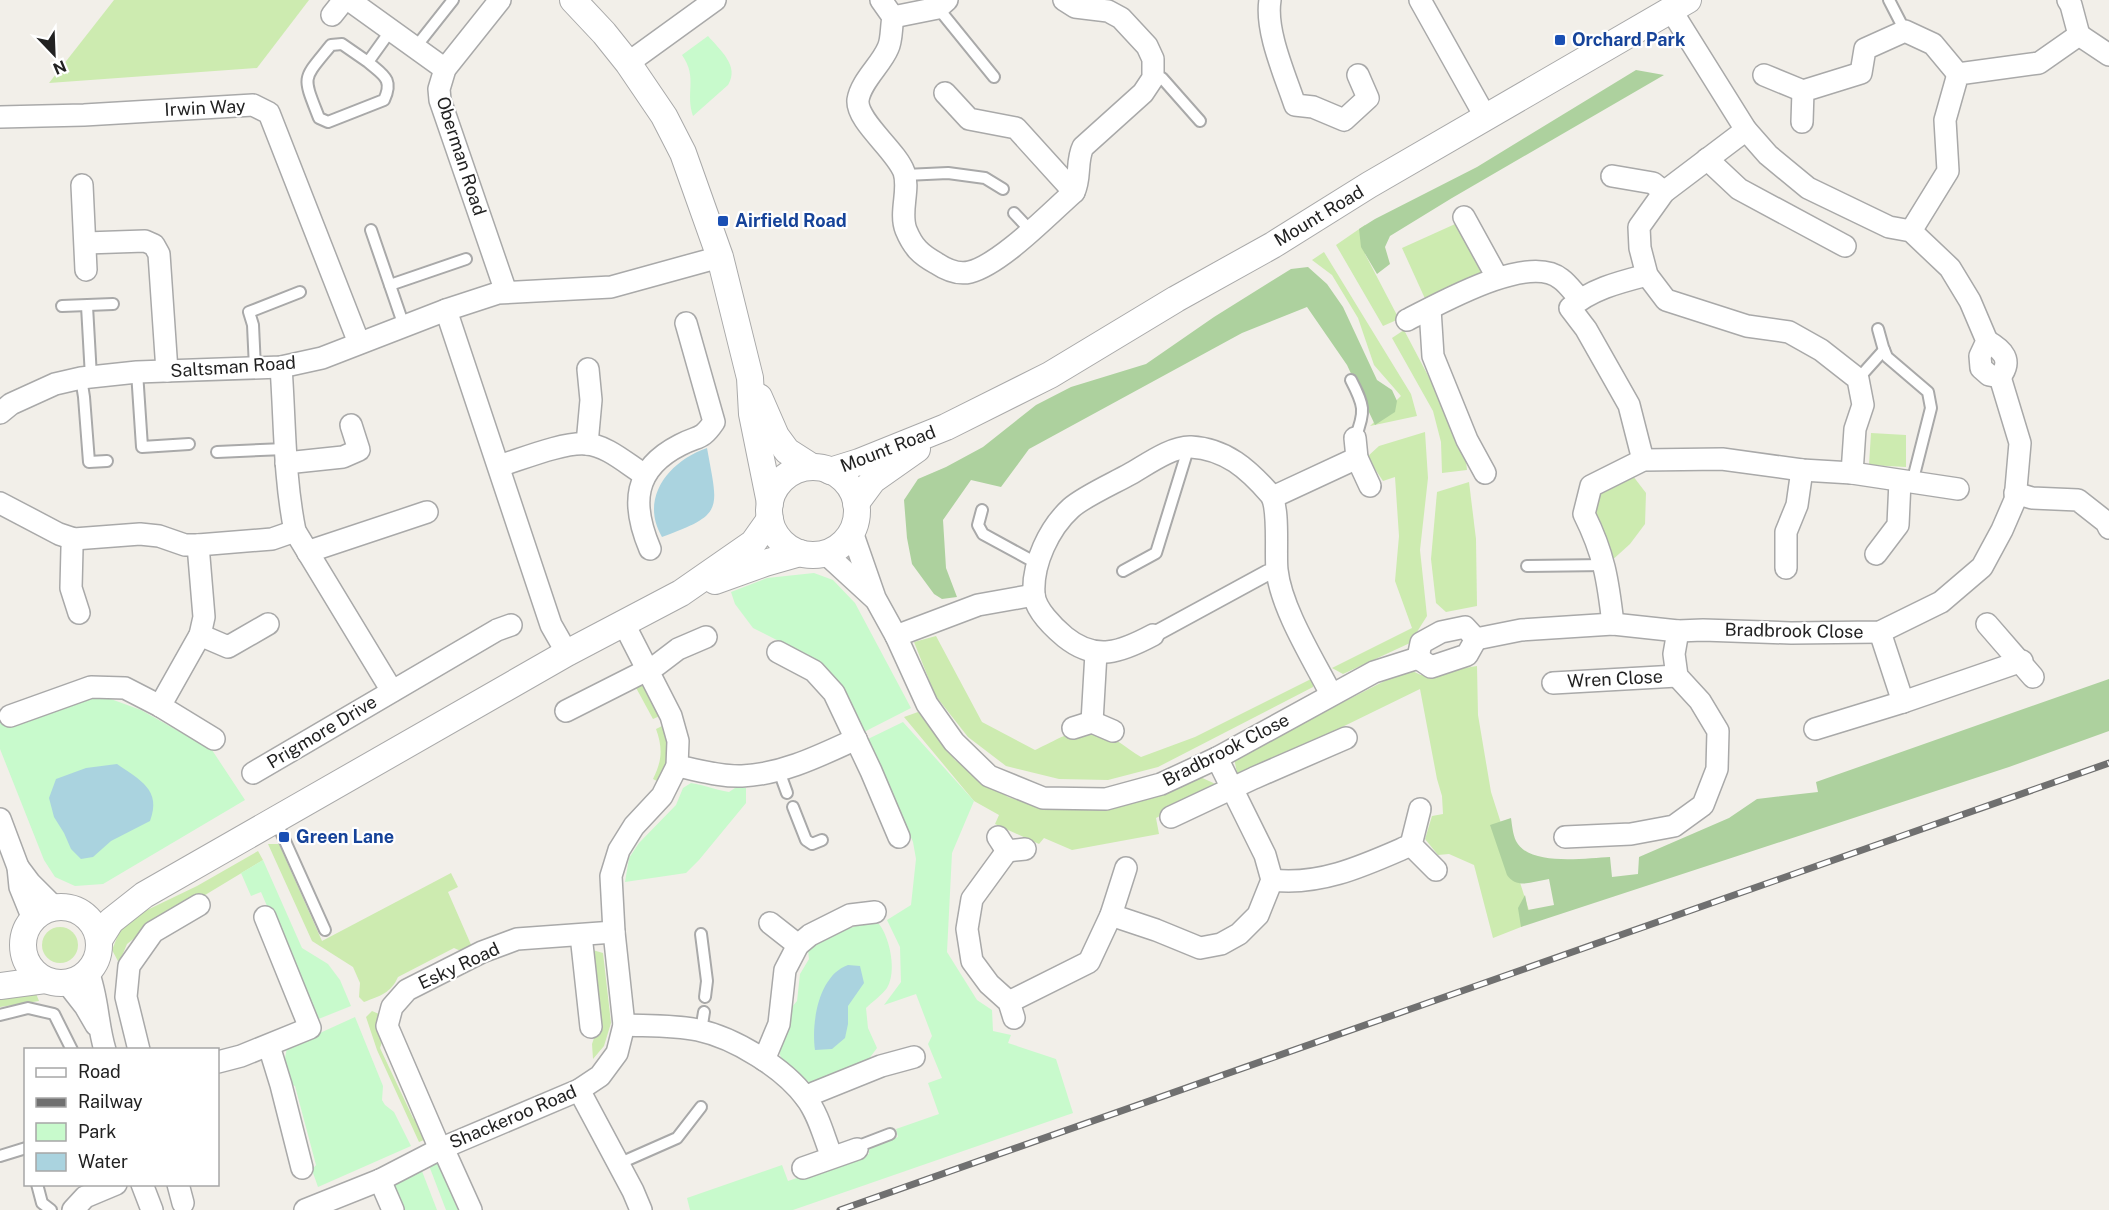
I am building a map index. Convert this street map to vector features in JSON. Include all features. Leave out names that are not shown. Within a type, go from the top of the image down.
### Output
[{"type":"street","points":[[350,0],[445,69]]},
{"type":"street","name":"Oberman Road","points":[[500,0],[445,69],[439,89],[440,100],[502,293]]},
{"type":"street","points":[[573,0],[628,63],[664,116],[682,153],[720,257],[750,378],[776,436],[787,451],[843,478],[852,490],[856,503],[856,518],[852,532],[836,549],[765,563],[681,593]]},
{"type":"street","points":[[628,63],[715,0]]},
{"type":"street","points":[[943,4],[887,8],[888,48],[867,79],[858,100],[863,118],[900,162],[905,175],[905,227],[913,247],[948,270],[968,272],[994,262],[1074,192],[1078,184],[1080,153],[1083,147],[1143,93],[1153,78],[1153,59],[1147,46],[1121,18],[1108,11],[1076,7],[1064,0]]},
{"type":"street","points":[[1270,0],[1269,10],[1277,49],[1295,105],[1313,107],[1344,120],[1368,98],[1358,75]]},
{"type":"street","points":[[1420,0],[1486,118]]},
{"type":"street","points":[[2068,0],[2079,34],[2109,55]]},
{"type":"street","points":[[1680,5],[1746,130],[1777,164],[1808,188],[1888,227],[1911,231],[1948,171],[1945,120],[1959,74]]},
{"type":"street","name":"Mount Road","points":[[821,469],[859,462],[946,427],[1050,375],[1369,185],[1680,5]]},
{"type":"street","points":[[1764,75],[1803,91],[1861,73],[1864,48],[1905,31],[1933,44],[1959,74]]},
{"type":"street","points":[[1959,74],[2039,63],[2079,34]]},
{"type":"street","points":[[1802,122],[1803,91]]},
{"type":"street","points":[[945,93],[969,119],[1016,128],[1074,192]]},
{"type":"street","name":"Irwin Way","points":[[0,117],[84,115],[253,105],[269,113],[359,343]]},
{"type":"street","points":[[1746,130],[1664,192],[1639,227],[1640,248],[1647,275],[1666,300],[1747,326],[1789,332],[1821,350],[1858,379],[1863,405],[1855,429],[1852,473]]},
{"type":"street","points":[[1707,159],[1739,189],[1845,246]]},
{"type":"street","points":[[1612,176],[1653,183],[1664,192]]},
{"type":"street","points":[[82,185],[86,270]]},
{"type":"street","points":[[1464,217],[1497,277]]},
{"type":"street","name":"Bradbrook Close","points":[[852,532],[875,598],[896,636],[927,704],[954,742],[989,776],[1043,798],[1106,799],[1161,784],[1217,758],[1374,672],[1418,658],[1431,667],[1451,662],[1467,656],[1476,639],[1521,630],[1613,624],[1678,631],[1880,632],[1941,602],[1982,567],[2015,501],[2020,443],[2000,377],[2005,368],[2005,358],[2001,349],[1987,341],[1970,301],[1950,268],[1911,231]]},
{"type":"street","points":[[86,243],[145,241],[154,245],[159,254],[167,371]]},
{"type":"street","name":"Saltsman Road","points":[[4,402],[55,384],[86,377],[137,372],[281,367],[322,358],[446,310],[502,293],[611,287],[720,257]]},
{"type":"street","points":[[1407,320],[1497,277],[1538,271],[1560,277],[1580,299]]},
{"type":"street","points":[[1643,460],[1629,405],[1586,329],[1570,308],[1580,299],[1612,284],[1647,275]]},
{"type":"street","points":[[1430,309],[1433,356],[1467,440],[1485,473]]},
{"type":"street","points":[[446,310],[551,625],[567,653]]},
{"type":"street","points":[[650,549],[641,527],[638,507],[645,475],[662,457],[681,444],[704,436],[714,422],[686,322]]},
{"type":"street","name":"Prigmore Drive","points":[[281,367],[285,456],[289,502],[295,531],[392,691]]},
{"type":"street","points":[[587,444],[591,400],[588,369]]},
{"type":"street","points":[[750,378],[752,414],[776,534],[786,546],[813,553]]},
{"type":"street","points":[[285,456],[343,457],[359,450],[351,425]]},
{"type":"street","name":"Mount Road","points":[[856,503],[873,480],[946,427]]},
{"type":"street","points":[[499,466],[566,446],[587,444],[603,449],[645,475]]},
{"type":"street","points":[[1277,570],[1267,573],[1125,650],[1096,652],[1072,642],[1048,623],[1034,595],[1038,564],[1049,535],[1071,507],[1164,454],[1189,446],[1224,453],[1246,468],[1273,497],[1277,570],[1282,597],[1331,694]]},
{"type":"street","points":[[1273,497],[1356,448],[1370,486]]},
{"type":"street","points":[[1613,624],[1605,565],[1584,514],[1591,486],[1643,460],[1722,459],[1802,470],[1852,473],[1958,489]]},
{"type":"street","points":[[99,940],[111,921],[144,895],[567,653],[681,593],[753,543],[770,511],[773,492],[789,474],[800,469],[821,469]]},
{"type":"street","points":[[1786,568],[1786,532],[1797,505],[1802,470]]},
{"type":"street","points":[[1876,554],[1898,525],[1906,482]]},
{"type":"street","points":[[2015,492],[2032,498],[2078,500],[2106,522],[2109,528]]},
{"type":"street","points":[[0,503],[59,534],[74,539],[140,534],[159,536],[185,545],[198,545],[272,539],[295,531]]},
{"type":"street","points":[[308,553],[427,512]]},
{"type":"street","points":[[74,539],[71,588],[79,613]]},
{"type":"street","points":[[160,706],[200,635],[204,617],[198,545]]},
{"type":"street","name":"Bradbrook Close","points":[[813,553],[875,598]]},
{"type":"street","points":[[896,636],[978,605],[1034,595]]},
{"type":"street","points":[[200,635],[228,647],[268,624]]},
{"type":"street","name":"Shackeroo Road","points":[[305,1210],[380,1180],[442,1148],[579,1090],[600,1076],[617,1053],[624,1025],[614,932],[611,876],[620,850],[634,826],[662,796],[677,766],[678,741],[671,716],[624,624]]},
{"type":"street","points":[[1815,729],[1903,702],[2027,669],[1987,624]]},
{"type":"street","name":"Prigmore Drive","points":[[253,773],[497,630],[512,625]]},
{"type":"street","points":[[1418,658],[1421,643],[1441,632],[1465,627],[1476,639]]},
{"type":"street","name":"Wren Close","points":[[1565,837],[1631,834],[1674,826],[1702,805],[1717,769],[1718,731],[1700,701],[1677,676],[1674,654],[1678,631]]},
{"type":"street","points":[[1880,632],[1903,702]]},
{"type":"street","points":[[566,711],[648,669],[678,649],[706,637]]},
{"type":"street","points":[[778,651],[814,671],[834,693],[899,837]]},
{"type":"street","points":[[1096,652],[1082,725],[1113,731]]},
{"type":"street","name":"Wren Close","points":[[1553,683],[1677,676]]},
{"type":"street","points":[[10,716],[90,687],[125,688],[214,739]]},
{"type":"street","points":[[1170,817],[1346,738]]},
{"type":"street","points":[[677,766],[740,776],[779,771],[856,739]]},
{"type":"street","points":[[1111,915],[1200,948],[1221,944],[1239,934],[1258,915],[1272,880],[1265,855],[1217,758]]},
{"type":"street","points":[[1412,845],[1420,809]]},
{"type":"street","points":[[0,819],[18,867],[20,887],[55,912],[88,918],[99,940],[99,952],[95,963],[66,979],[0,986]]},
{"type":"street","points":[[1272,880],[1292,882],[1327,878],[1412,845]]},
{"type":"street","points":[[1412,845],[1436,870]]},
{"type":"street","points":[[1010,846],[972,899],[967,929],[972,961],[1011,1010],[1089,962],[1111,915],[1126,868]]},
{"type":"street","points":[[102,1040],[94,987],[29,967],[22,948],[23,937],[55,912],[102,907],[144,895]]},
{"type":"street","points":[[139,1048],[126,997],[129,966],[153,932],[199,905]]},
{"type":"street","points":[[764,1060],[779,1024],[785,970],[798,945],[810,935],[850,915],[875,912]]},
{"type":"street","points":[[219,1062],[268,1046],[310,1028],[265,917]]},
{"type":"street","points":[[770,922],[798,945]]},
{"type":"street","name":"Esky Road","points":[[471,1210],[387,1026],[392,1007],[407,990],[482,952],[517,939],[614,932]]},
{"type":"street","points":[[581,934],[591,1027]]},
{"type":"street","points":[[0,972],[11,964],[22,948]]},
{"type":"street","points":[[624,1025],[682,1027],[702,1021],[721,1037],[764,1060],[790,1080],[806,1098],[816,1116],[832,1157]]},
{"type":"street","points":[[268,1046],[281,1085],[302,1168]]},
{"type":"street","points":[[806,1098],[881,1065],[914,1057]]},
{"type":"street","points":[[579,1090],[641,1210]]},
{"type":"street","points":[[803,1168],[857,1149]]},
{"type":"street","points":[[380,1180],[393,1210]]},
{"type":"street","points":[[73,1210],[85,1197],[113,1186]]},
{"type":"street","points":[[142,1186],[152,1210]]},
{"type":"lane","points":[[415,48],[453,0]]},
{"type":"lane","points":[[1889,0],[1905,31]]},
{"type":"lane","points":[[943,4],[994,77]]},
{"type":"lane","points":[[368,62],[391,30]]},
{"type":"lane","points":[[342,44],[368,62],[387,79],[389,90],[384,100],[328,122],[319,118],[306,85],[308,74],[331,45],[342,44]]},
{"type":"lane","points":[[1153,78],[1162,78],[1200,121]]},
{"type":"lane","points":[[905,175],[948,173],[985,178],[1003,189]]},
{"type":"lane","points":[[1014,213],[1030,230]]},
{"type":"lane","points":[[371,230],[404,326]]},
{"type":"lane","points":[[390,285],[466,259]]},
{"type":"lane","points":[[255,368],[253,325],[249,312],[300,292]]},
{"type":"lane","points":[[62,306],[113,304]]},
{"type":"lane","points":[[87,306],[84,397],[89,462],[107,461]]},
{"type":"lane","points":[[1878,329],[1884,350],[1893,362],[1928,392],[1931,408],[1906,482]]},
{"type":"lane","points":[[1858,379],[1884,350]]},
{"type":"lane","points":[[137,372],[142,447],[189,444]]},
{"type":"lane","points":[[1351,380],[1364,408],[1356,448]]},
{"type":"lane","points":[[1123,571],[1156,553],[1189,446]]},
{"type":"lane","points":[[217,452],[285,456]]},
{"type":"lane","points":[[982,510],[978,525],[983,534],[1038,564]]},
{"type":"lane","points":[[1527,566],[1605,565]]},
{"type":"lane","points":[[779,771],[787,793]]},
{"type":"lane","points":[[793,807],[806,840],[812,844],[822,840]]},
{"type":"lane","points":[[276,821],[325,930]]},
{"type":"lane","points":[[701,934],[706,981],[705,997]]},
{"type":"lane","points":[[0,1015],[28,1008],[54,1014],[71,1048]]},
{"type":"lane","points":[[618,1164],[677,1138],[701,1107]]},
{"type":"lane","points":[[857,1149],[890,1134]]},
{"type":"lane","points":[[0,1156],[24,1149]]},
{"type":"lane","points":[[37,1186],[42,1203],[51,1210]]},
{"type":"green space","points":[[114,0],[309,0],[257,68],[49,83]]},
{"type":"green space","points":[[708,36],[727,59],[732,71],[731,78],[728,85],[693,116],[689,71],[682,55]]},
{"type":"green space","points":[[1636,70],[1664,75],[1390,236],[1385,247],[1390,264],[1377,274],[1361,247],[1359,229],[1477,167]]},
{"type":"green space","points":[[1464,220],[1489,274],[1427,303],[1402,248]]},
{"type":"green space","points":[[1365,225],[1365,254],[1399,319],[1383,326],[1336,245]]},
{"type":"green space","points":[[1324,252],[1411,394],[1417,416],[1370,426],[1401,396],[1374,365],[1358,318],[1332,275],[1312,260]]},
{"type":"green space","points":[[1308,267],[1327,284],[1343,307],[1377,380],[1392,390],[1397,401],[1395,412],[1375,425],[1347,365],[1307,307],[1242,333],[1029,449],[1001,487],[971,480],[943,520],[946,568],[957,597],[942,599],[934,594],[912,564],[907,538],[904,500],[918,479],[983,447],[1036,405],[1071,387],[1146,364],[1214,317],[1291,269]]},
{"type":"green space","points":[[1404,330],[1464,444],[1467,470],[1442,473],[1441,442],[1433,411],[1392,338]]},
{"type":"green space","points":[[1425,432],[1428,478],[1420,550],[1427,616],[1410,643],[1343,674],[1332,668],[1412,628],[1395,581],[1399,536],[1395,477],[1383,481],[1367,457],[1379,446]]},
{"type":"green space","points":[[1871,433],[1906,435],[1906,467],[1869,465]]},
{"type":"green space","points":[[1633,476],[1646,493],[1645,524],[1630,544],[1609,563],[1590,514],[1596,490]]},
{"type":"green space","points":[[1469,482],[1476,539],[1477,606],[1446,612],[1436,603],[1431,559],[1437,492]]},
{"type":"green space","points":[[814,573],[833,580],[855,603],[911,708],[864,732],[849,701],[818,661],[753,628],[735,604],[731,592],[767,578]]},
{"type":"green space","points":[[936,636],[982,722],[1035,750],[1079,730],[1092,729],[1111,737],[1141,757],[1195,737],[1313,678],[1313,687],[1158,767],[1108,780],[1059,779],[1006,766],[968,737],[935,695],[914,642]]},
{"type":"green space","points":[[1477,666],[1478,715],[1491,792],[1532,920],[1493,938],[1474,865],[1449,854],[1438,855],[1425,839],[1432,816],[1443,814],[1442,796],[1420,689],[1238,778],[1234,758],[1408,669],[1421,675]]},
{"type":"green space","points":[[2109,679],[2109,731],[2009,767],[1521,927],[1518,908],[1525,895],[1528,910],[1554,905],[1549,879],[1526,883],[1511,880],[1507,875],[1490,825],[1511,818],[1516,841],[1533,855],[1559,859],[1610,857],[1612,877],[1638,874],[1639,857],[1729,818],[1757,799],[1818,792],[1816,782]]},
{"type":"green space","points":[[643,680],[662,715],[653,719],[634,684]]},
{"type":"green space","points":[[108,698],[141,710],[212,750],[245,800],[103,884],[75,886],[55,877],[44,860],[0,749],[0,715],[5,726],[77,699]]},
{"type":"green space","points":[[918,712],[955,760],[1008,797],[1048,810],[1100,809],[1150,799],[1198,776],[1220,786],[1156,818],[1159,834],[1072,850],[1044,838],[1039,844],[995,824],[999,815],[974,801],[904,717]]},
{"type":"green space","points":[[903,722],[974,801],[952,853],[947,952],[977,1000],[992,1010],[993,1031],[1011,1035],[1008,1043],[1056,1059],[1073,1113],[793,1210],[690,1210],[687,1198],[782,1165],[788,1181],[869,1154],[868,1147],[898,1137],[896,1129],[939,1114],[928,1083],[942,1078],[928,1044],[932,1036],[916,994],[884,1005],[901,982],[900,947],[887,920],[911,905],[916,859],[913,842],[868,739]]},
{"type":"green space","points":[[666,724],[671,741],[663,784],[653,779],[660,754],[660,742],[656,729]]},
{"type":"green space","points":[[691,783],[729,792],[735,788],[746,788],[746,803],[686,873],[625,882],[629,858],[639,843],[676,805],[683,788]]},
{"type":"green space","points":[[268,844],[279,844],[322,941],[451,873],[458,887],[448,892],[472,947],[463,952],[454,948],[398,977],[380,996],[364,1002],[359,997],[360,983],[353,967],[312,941]]},
{"type":"green space","points":[[258,851],[263,860],[172,915],[168,913],[142,928],[141,933],[127,944],[119,963],[112,950],[120,930],[143,912],[197,886]]},
{"type":"green space","points":[[263,860],[302,948],[328,964],[340,980],[351,1006],[316,1020],[261,892],[251,896],[241,873]]},
{"type":"green space","points":[[869,922],[879,924],[883,930],[892,964],[892,973],[887,988],[866,1008],[868,1028],[877,1048],[868,1060],[811,1084],[781,1058],[779,1051],[788,1030],[792,1007],[797,1001],[800,974],[809,959],[808,950],[829,936]]},
{"type":"green space","points":[[60,927],[73,932],[78,945],[73,958],[60,963],[47,958],[42,945],[47,932]]},
{"type":"green space","points":[[589,949],[603,953],[611,1023],[604,1046],[593,1059],[592,1044],[597,1029]]},
{"type":"green space","points":[[35,991],[39,1001],[0,1007],[0,998]]},
{"type":"green space","points":[[372,1011],[379,1014],[383,1039],[380,1048],[413,1118],[419,1123],[424,1140],[419,1142],[377,1050],[366,1017]]},
{"type":"green space","points":[[355,1017],[383,1086],[382,1100],[394,1112],[411,1146],[318,1187],[312,1170],[316,1165],[295,1086],[290,1084],[285,1058],[287,1048]]},
{"type":"green space","points":[[437,1159],[458,1210],[446,1210],[428,1163]]},
{"type":"green space","points":[[420,1166],[437,1210],[398,1210],[386,1184]]},
{"type":"water","points":[[707,448],[713,485],[712,507],[707,515],[697,522],[662,537],[656,523],[654,508],[656,495],[662,483],[681,462]]},
{"type":"water","points":[[117,764],[147,787],[153,801],[150,821],[111,841],[93,857],[81,859],[71,849],[54,817],[49,798],[56,779],[86,768]]},
{"type":"water","points":[[848,965],[860,966],[864,983],[848,1006],[845,1038],[832,1049],[815,1050],[814,1026],[819,1001],[830,979],[838,970]]},
{"type":"railway","points":[[840,1210],[2109,763]]},
{"type":"place","name":"Orchard Park","points":[[1560,40]]},
{"type":"place","name":"Airfield Road","points":[[723,221]]},
{"type":"place","name":"Green Lane","points":[[284,837]]}]
